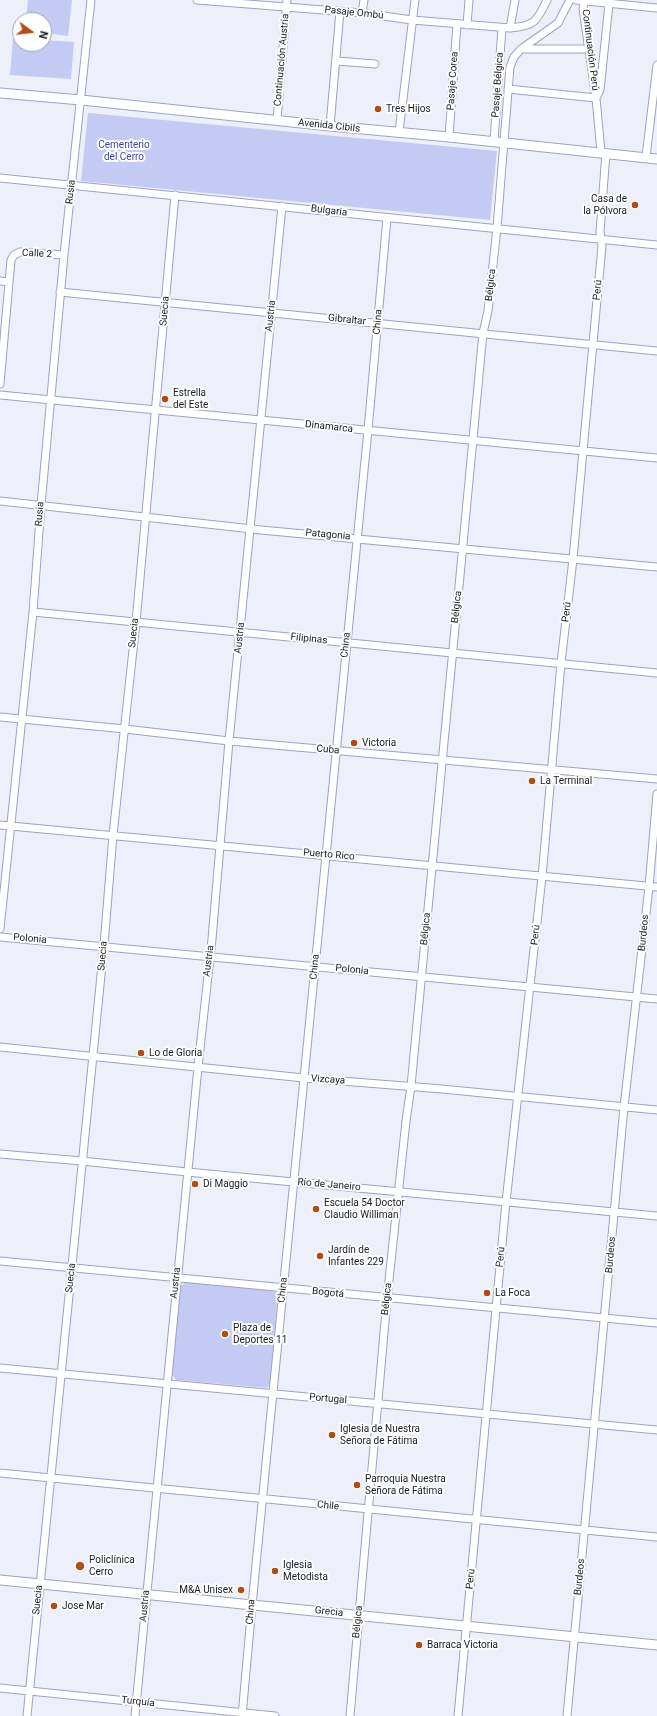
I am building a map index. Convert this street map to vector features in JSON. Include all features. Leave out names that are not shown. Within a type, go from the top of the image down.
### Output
[{"type":"street","name":"Rusia","points":[[0,929],[33,612],[60,292],[91,0]]},
{"type":"street","name":"Pasaje Ombú","points":[[197,0],[286,4],[412,20],[510,28]]},
{"type":"street","points":[[362,13],[364,0]]},
{"type":"street","points":[[399,132],[415,0]]},
{"type":"street","points":[[467,25],[469,0]]},
{"type":"street","points":[[515,0],[510,28],[526,27],[533,22],[541,13],[547,0]]},
{"type":"street","name":"Pasaje Bélgica","points":[[505,142],[510,67],[514,57],[521,49],[558,23],[570,0]]},
{"type":"street","points":[[576,0],[600,1],[609,4],[639,3],[657,8]]},
{"type":"street","name":"Continuación Perú","points":[[584,1],[583,9],[588,49],[603,152]]},
{"type":"street","name":"Continuación Austria","points":[[277,120],[286,4]]},
{"type":"street","name":"Continuación Perú","points":[[596,98],[600,90],[609,4]]},
{"type":"street","points":[[330,126],[337,60],[340,11]]},
{"type":"street","name":"Pasaje Corea","points":[[449,137],[457,24]]},
{"type":"street","name":"Pasaje Bélgica","points":[[494,141],[502,28]]},
{"type":"street","points":[[521,49],[588,49]]},
{"type":"street","points":[[337,60],[374,64]]},
{"type":"street","points":[[646,158],[657,65]]},
{"type":"street","points":[[508,89],[596,98]]},
{"type":"street","name":"Avenida Cibils","points":[[0,93],[505,142],[657,159]]},
{"type":"street","name":"Bélgica","points":[[350,1716],[387,1299],[422,977],[483,333],[488,311],[505,142]]},
{"type":"street","name":"Perú","points":[[458,1716],[506,1202],[542,877],[561,663],[573,559],[593,344],[602,246],[600,232],[603,152]]},
{"type":"street","name":"Bulgaria","points":[[0,178],[72,184],[657,246]]},
{"type":"street","name":"Suecia","points":[[28,1716],[104,946],[113,835],[136,622],[175,195]]},
{"type":"street","name":"Austria","points":[[135,1716],[187,1172],[221,846],[229,741],[282,206]]},
{"type":"street","name":"China","points":[[242,1714],[327,855],[387,218]]},
{"type":"street","name":"Calle 2","points":[[9,282],[11,260],[16,253],[64,255]]},
{"type":"street","points":[[0,281],[9,282],[0,384]]},
{"type":"street","name":"Gibraltar","points":[[60,292],[166,301],[657,351]]},
{"type":"street","name":"Dinamarca","points":[[0,395],[657,458]]},
{"type":"street","name":"Patagonia","points":[[0,501],[250,528],[657,567]]},
{"type":"street","name":"Filipinas","points":[[33,612],[657,673]]},
{"type":"street","name":"Cuba","points":[[0,717],[229,741],[657,778]]},
{"type":"street","name":"Burdeos","points":[[567,1716],[624,1107],[637,998],[653,887],[657,794]]},
{"type":"street","name":"Puerto Rico","points":[[0,825],[653,887]]},
{"type":"street","name":"Polonia","points":[[0,937],[657,1000]]},
{"type":"street","name":"Vizcaya","points":[[0,1048],[304,1078],[411,1086],[657,1110]]},
{"type":"street","name":"Río de Janeiro","points":[[0,1154],[657,1216]]},
{"type":"street","name":"Bogotá","points":[[0,1261],[387,1299],[657,1323]]},
{"type":"street","name":"Portugal","points":[[0,1368],[657,1430]]},
{"type":"street","name":"Chile","points":[[0,1473],[657,1538]]},
{"type":"street","name":"Grecia","points":[[0,1580],[657,1645]]},
{"type":"street","name":"Turquía","points":[[0,1688],[136,1701],[242,1714],[275,1716]]},
{"type":"green space","points":[[28,0],[72,0],[68,36],[52,34],[52,12],[27,12]]},
{"type":"green space","points":[[52,41],[74,42],[71,79],[10,75],[12,50],[12,52],[52,52]]},
{"type":"green space","name":"Cementerio del Cerro","points":[[88,113],[497,151],[490,220],[81,181]]},
{"type":"green space","name":"Plaza de Deportes 11","points":[[186,1282],[274,1291],[278,1293],[270,1384],[267,1388],[176,1380],[171,1373],[179,1288]]},
{"type":"place","name":"Tres Hijos","points":[[378,109]]},
{"type":"place","name":"Casa de la Pólvora","points":[[635,205]]},
{"type":"place","name":"Estrella del Este","points":[[165,399]]},
{"type":"place","name":"Victoria","points":[[354,743]]},
{"type":"place","name":"La Terminal","points":[[532,781]]},
{"type":"place","name":"Lo de Gloria","points":[[141,1053]]},
{"type":"place","name":"Di Maggio","points":[[195,1184]]},
{"type":"place","name":"Escuela 54 Doctor Claudio Williman","points":[[316,1209]]},
{"type":"place","name":"Jardín de Infantes 229","points":[[320,1256]]},
{"type":"place","name":"La Foca","points":[[487,1293]]},
{"type":"place","name":"Plaza de Deportes 11","points":[[225,1334]]},
{"type":"place","name":"Iglesia de Nuestra Señora de Fátima","points":[[332,1435]]},
{"type":"place","name":"Parroquia Nuestra Señora de Fátima","points":[[357,1485]]},
{"type":"place","name":"Policlínica Cerro","points":[[80,1566]]},
{"type":"place","name":"Iglesia Metodista","points":[[275,1571]]},
{"type":"place","name":"M&A Unisex","points":[[241,1590]]},
{"type":"place","name":"Jose Mar","points":[[54,1606]]},
{"type":"place","name":"Barraca Victoria","points":[[419,1645]]}]
